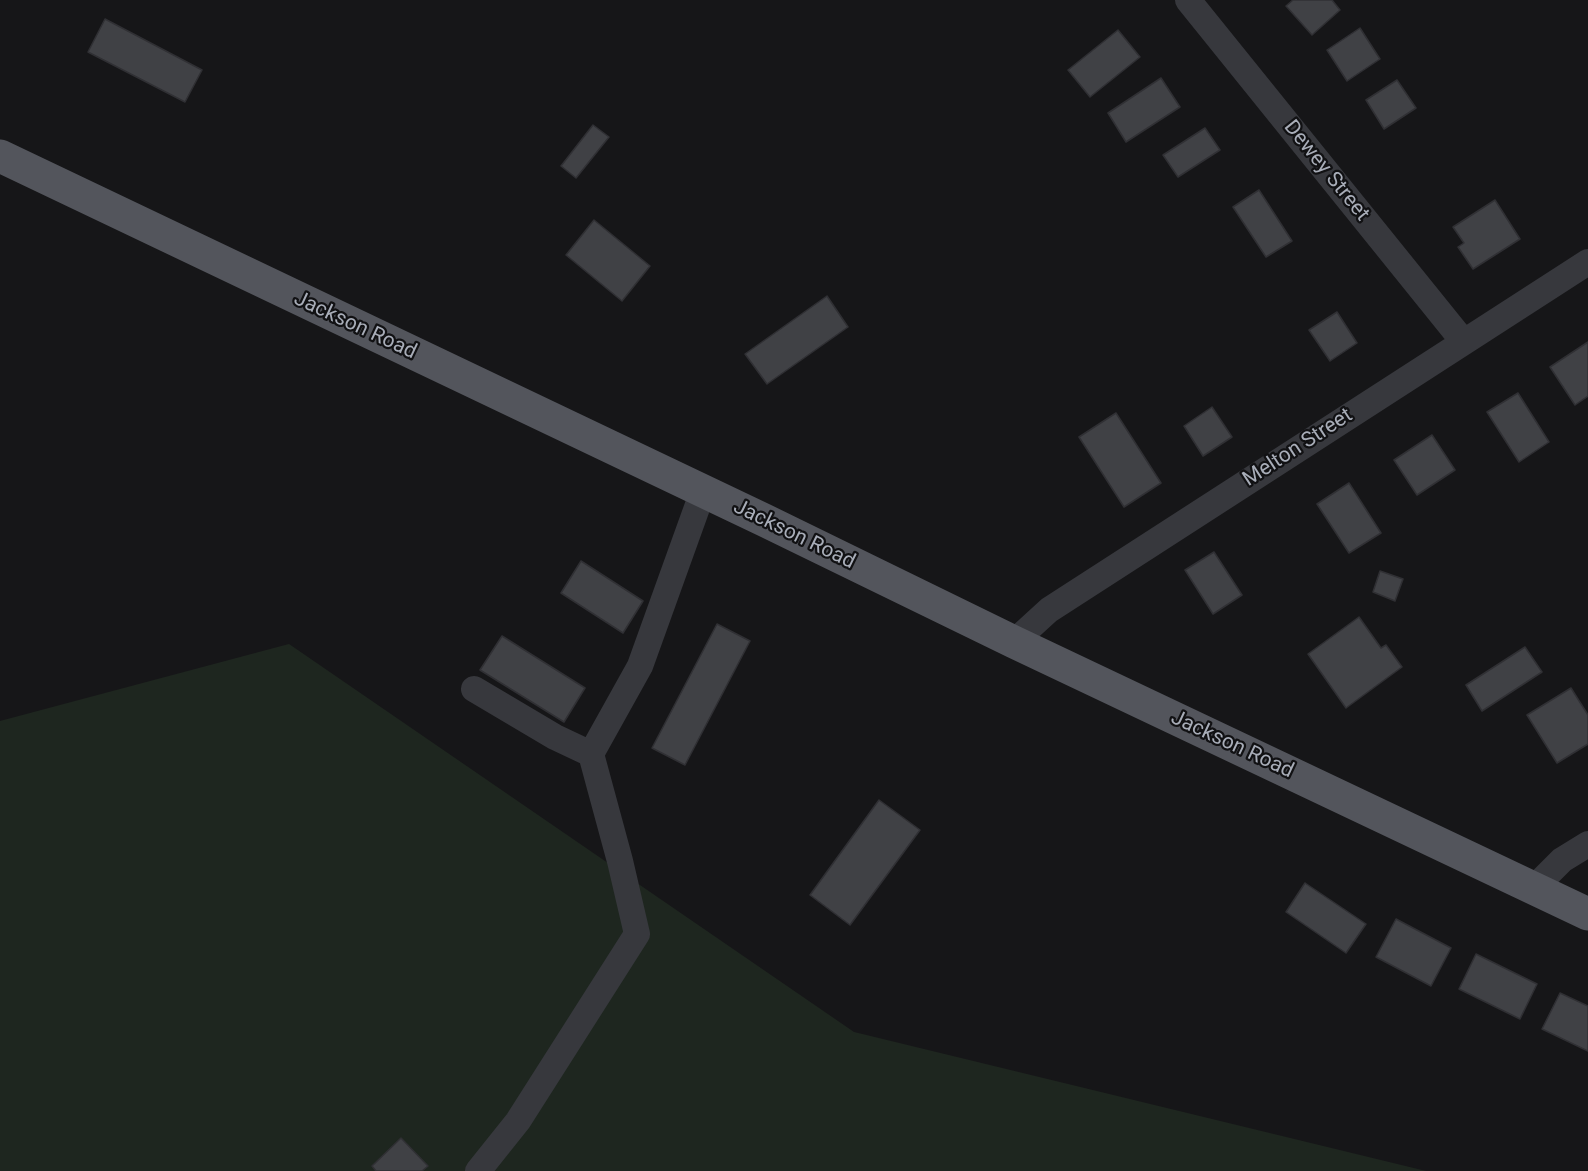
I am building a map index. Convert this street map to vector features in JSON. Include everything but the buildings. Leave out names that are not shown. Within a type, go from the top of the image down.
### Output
[{"type":"main road","name":"Jackson Road","points":[[0,156],[1588,914]]},
{"type":"street","name":"Dewey Street","points":[[1188,0],[1463,341]]},
{"type":"street","name":"Melton Street","points":[[1014,642],[1049,610],[1588,262]]},
{"type":"street","points":[[478,1171],[518,1121],[637,934],[591,754],[640,666],[703,491]]},
{"type":"street","points":[[474,690],[555,737],[591,754]]},
{"type":"street","points":[[1534,888],[1562,860],[1588,844]]},
{"type":"shaded area","points":[[289,644],[854,1032],[1426,1171],[0,1171],[0,721]]}]
